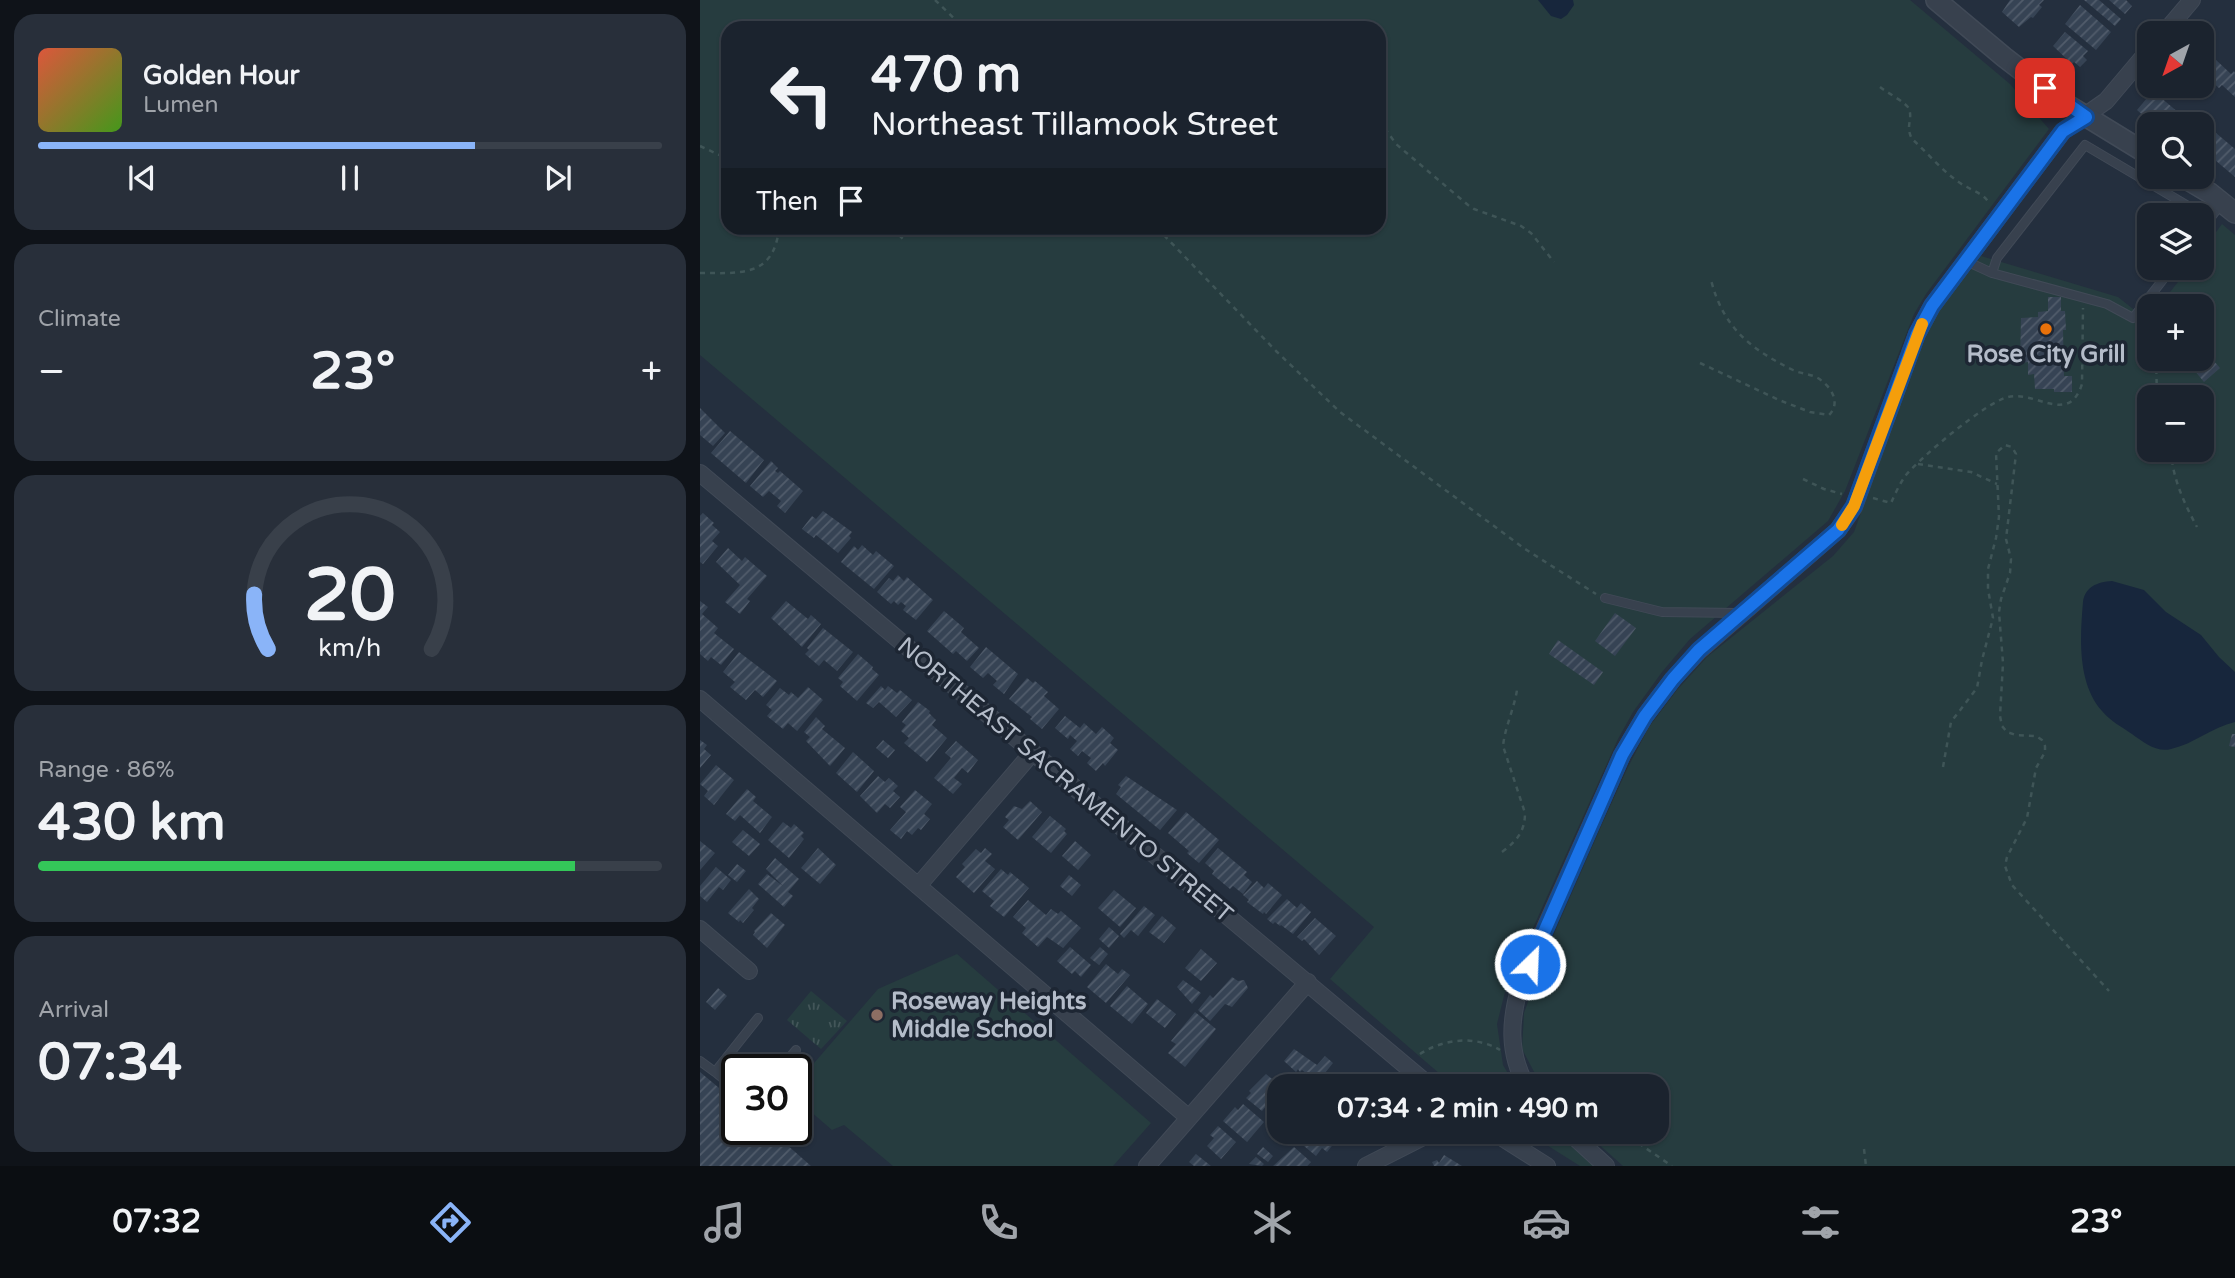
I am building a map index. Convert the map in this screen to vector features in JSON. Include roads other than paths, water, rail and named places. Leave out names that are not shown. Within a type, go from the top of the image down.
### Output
[{"type":"street","points":[[1936,0],[2028,76],[2137,149]]},
{"type":"street","points":[[2174,21],[2192,0]]},
{"type":"street","points":[[1520,1074],[1515,1063],[1511,1031],[1521,982],[1622,755],[1645,716],[1699,650],[1838,530],[1854,506],[1917,334],[1932,306],[2063,131],[2106,101],[2137,64]]},
{"type":"street","points":[[2201,189],[2229,208]]},
{"type":"street","name":"NORTHEAST SACRAMENTO STREET","points":[[700,473],[1416,1074]]},
{"type":"street","points":[[700,699],[1189,1118]]},
{"type":"street","points":[[918,886],[1032,753]]},
{"type":"street","points":[[700,929],[749,971]]},
{"type":"street","points":[[1147,1166],[1308,982]]},
{"type":"street","points":[[1366,1166],[1409,1144]]},
{"type":"street","points":[[1512,1144],[1547,1166]]},
{"type":"street","points":[[1582,1144],[1606,1166]]},
{"type":"lane","points":[[1992,273],[1997,258],[2085,145],[2183,203]]},
{"type":"lane","points":[[1966,261],[1992,273],[2107,304],[2133,318],[2163,280]]},
{"type":"lane","points":[[1605,598],[1662,612],[1741,614]]},
{"type":"lane","points":[[715,1072],[758,1018]]},
{"type":"lane","points":[[793,1054],[796,1050]]},
{"type":"lane","points":[[700,1061],[721,1077]]},
{"type":"water","points":[[1538,0],[1573,0],[1574,5],[1561,19],[1551,16]]},
{"type":"water","points":[[2112,581],[2144,590],[2166,612],[2201,635],[2235,672],[2235,722],[2179,747],[2166,750],[2150,746],[2112,721],[2102,711],[2094,700],[2084,673],[2081,644],[2083,602],[2089,589]]},
{"type":"place","name":"Rose City Grill","points":[[2046,329]]},
{"type":"place","name":"Roseway Heights Middle School","points":[[877,1015]]}]
